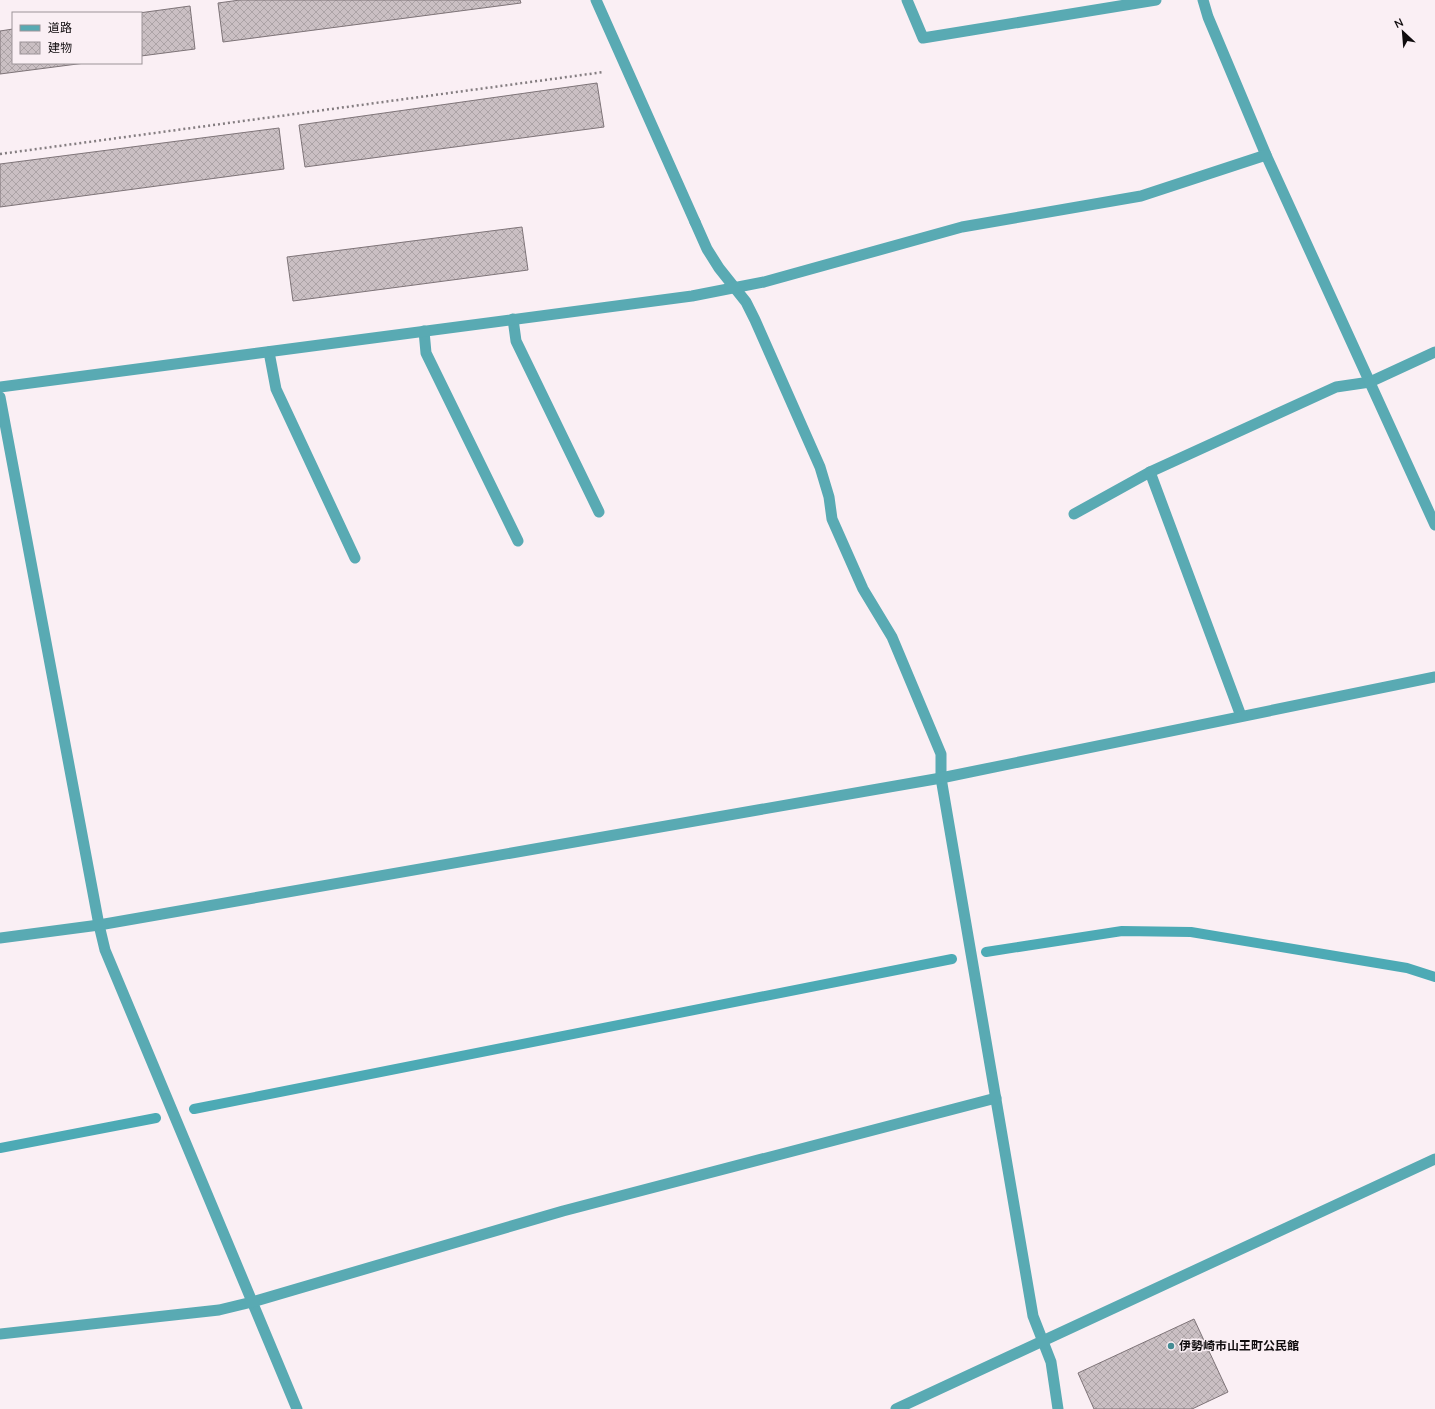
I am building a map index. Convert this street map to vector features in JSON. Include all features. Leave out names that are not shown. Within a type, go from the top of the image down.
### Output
[{"type":"street","points":[[596,0],[707,249],[719,268],[746,302],[820,467],[829,497],[832,519],[863,589],[895,645],[940,754],[941,778],[1033,1316],[1051,1362],[1058,1409]]},
{"type":"street","points":[[907,0],[923,38],[1156,0]]},
{"type":"street","points":[[1203,0],[1208,17],[1266,155],[1435,525]]},
{"type":"street","points":[[0,387],[692,296],[764,282],[962,227],[1141,196],[1266,155]]},
{"type":"street","points":[[513,319],[516,341],[598,512]]},
{"type":"street","points":[[424,331],[426,353],[518,541]]},
{"type":"street","points":[[269,352],[276,389],[355,558]]},
{"type":"street","points":[[1074,514],[1150,472],[1336,387],[1370,382],[1435,352]]},
{"type":"street","points":[[0,397],[99,925],[105,950],[297,1409]]},
{"type":"street","points":[[1150,472],[1241,716]]},
{"type":"street","points":[[0,938],[99,925],[941,778],[1435,677]]},
{"type":"street","points":[[0,1334],[220,1310],[563,1211],[996,1098]]},
{"type":"street","points":[[896,1409],[1435,1159]]},
{"type":"path","points":[[0,154],[627,69]]},
{"type":"building","points":[[240,0],[520,0],[521,3],[223,42],[218,3]]},
{"type":"building","points":[[190,6],[195,49],[142,56],[142,13]]},
{"type":"building","points":[[12,29],[12,64],[77,64],[0,74],[0,31]]},
{"type":"building","points":[[597,83],[604,127],[305,167],[299,125]]},
{"type":"building","points":[[279,128],[284,169],[0,207],[0,164]]},
{"type":"building","points":[[522,227],[528,270],[293,301],[287,257]]},
{"type":"building","name":"伊勢崎市山王町公民館","points":[[1194,1319],[1228,1392],[1192,1409],[1094,1409],[1078,1373]]},
{"type":"waterway","points":[[986,952],[1122,931],[1191,932],[1407,968],[1435,977]]},
{"type":"waterway","points":[[194,1109],[952,959]]},
{"type":"waterway","points":[[0,1148],[156,1118]]},
{"type":"place","name":"伊勢崎市山王町公民館","points":[[1171,1346]]}]
